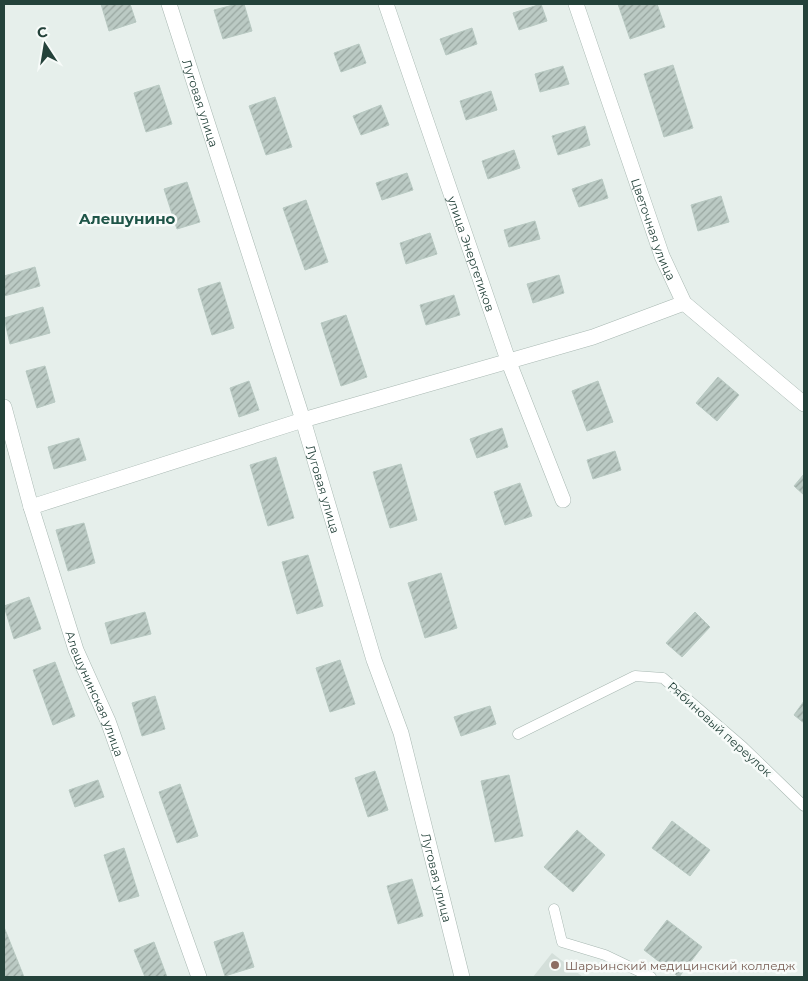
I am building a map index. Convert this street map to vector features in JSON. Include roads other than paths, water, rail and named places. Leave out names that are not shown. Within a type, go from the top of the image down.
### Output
[{"type":"street","name":"Луговая улица","points":[[169,4],[304,420],[374,660],[401,733],[462,977]]},
{"type":"street","name":"улица Энергетиков","points":[[386,4],[508,360],[563,500]]},
{"type":"street","name":"Цветочная улица","points":[[576,4],[662,256],[684,303],[804,404]]},
{"type":"street","points":[[30,507],[304,420],[593,337],[684,303]]},
{"type":"street","name":"Алешунинская улица","points":[[4,407],[30,507],[76,650],[108,721],[199,977]]},
{"type":"lane","name":"Рябиновый переулок","points":[[518,734],[635,676],[663,678],[743,747],[804,806]]},
{"type":"lane","points":[[554,909],[562,942],[605,955],[651,977]]},
{"type":"place","name":"Шарьинский медицинский колледж","points":[[555,965]]},
{"type":"district","name":"Алешунино","points":[[127,218]]}]
